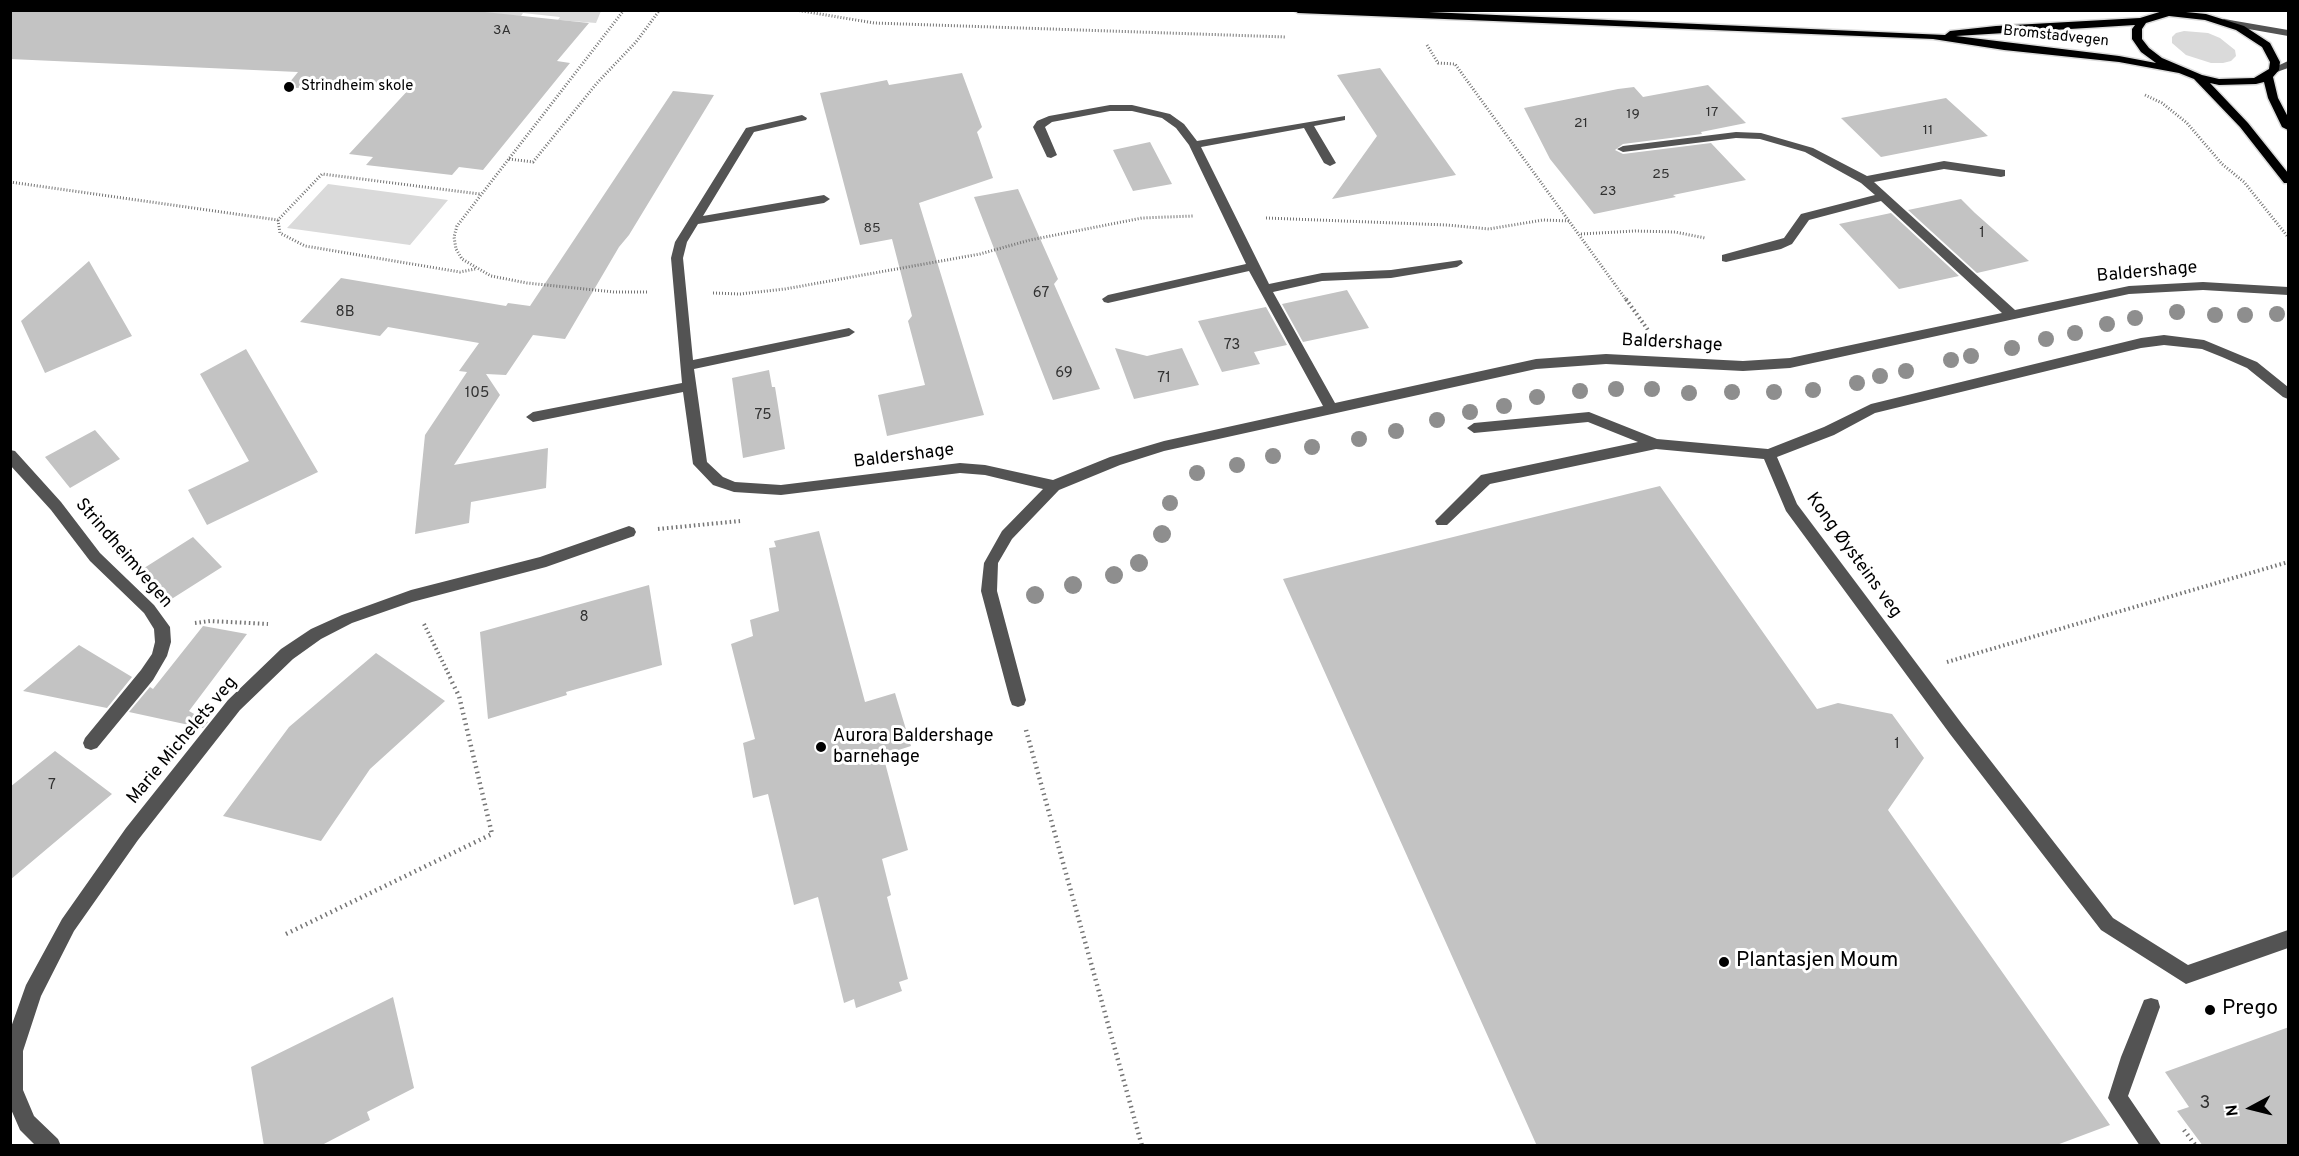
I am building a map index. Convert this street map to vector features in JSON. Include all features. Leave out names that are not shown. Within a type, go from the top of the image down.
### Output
[{"type":"main road","name":"Bromstadvegen","points":[[1298,10],[1933,36],[2004,47],[2119,59],[2177,70]]},
{"type":"main road","name":"Bromstadvegen","points":[[1933,36],[1996,28],[2100,25],[2142,21],[2153,13]]},
{"type":"main road","points":[[2153,13],[2205,14],[2240,28],[2266,45],[2276,62],[2271,73],[2273,98],[2289,127]]},
{"type":"main road","points":[[2142,21],[2137,29],[2138,39],[2145,50],[2177,70],[2198,77],[2240,83],[2256,81],[2271,73]]},
{"type":"main road","points":[[2198,77],[2244,125],[2289,180]]},
{"type":"street","points":[[2224,22],[2289,33]]},
{"type":"street","points":[[2271,73],[2289,64]]},
{"type":"street","points":[[1051,155],[1039,127],[1048,119],[1110,108],[1132,108],[1166,116],[1180,126],[1194,145],[1227,216],[1331,409]]},
{"type":"street","name":"Baldershage","points":[[802,118],[750,130],[681,242],[677,258],[689,386],[700,464],[718,481],[734,488],[781,490],[960,468],[996,472],[1054,486],[1115,461],[1164,446],[1536,364],[1606,359],[1743,366],[1790,363],[2129,290],[2203,286],[2289,291]]},
{"type":"street","points":[[1194,145],[1341,118]]},
{"type":"street","points":[[1308,125],[1330,163]]},
{"type":"street","points":[[1623,149],[1710,137],[1761,136],[1809,150],[1865,180],[2012,315]]},
{"type":"street","points":[[1865,180],[1944,165],[2001,173]]},
{"type":"street","points":[[1726,258],[1756,252],[1788,241],[1805,217],[1882,197]]},
{"type":"street","points":[[694,221],[824,199]]},
{"type":"street","points":[[1266,289],[1322,277],[1391,274],[1457,263]]},
{"type":"street","points":[[1108,299],[1253,266]]},
{"type":"street","points":[[688,366],[849,332]]},
{"type":"street","points":[[1442,521],[1486,479],[1656,444],[1769,454],[1829,431],[1871,409],[2141,343],[2164,340],[2204,345],[2252,365],[2289,394]]},
{"type":"street","points":[[533,417],[689,386]]},
{"type":"street","points":[[1474,428],[1589,417],[1656,444]]},
{"type":"street","name":"Kong Øysteins veg","points":[[1769,454],[1791,507],[1956,729],[2107,924],[2186,975],[2289,939]]},
{"type":"street","name":"Strindheimvegen","points":[[10,455],[96,557],[149,609],[162,627],[163,642],[159,656],[147,675],[91,743]]},
{"type":"street","points":[[1018,700],[989,591],[991,562],[1007,535],[1054,486]]},
{"type":"street","name":"Marie Michelets veg","points":[[51,1146],[27,1123],[13,1090],[13,1051],[33,992],[68,925],[193,754],[234,705],[287,654],[316,634],[347,619],[411,596],[541,563],[629,532]]},
{"type":"street","points":[[2151,1007],[2118,1098],[2152,1146]]},
{"type":"path","points":[[624,10],[457,226],[454,237],[456,249],[462,259],[476,269],[491,276],[527,283],[614,292],[740,294],[785,289],[980,254],[1030,240],[1142,218],[1173,215],[1447,225],[1489,229],[1543,220],[1570,221]]},
{"type":"path","points":[[796,10],[874,23],[1296,37]]},
{"type":"path","points":[[509,159],[534,162],[597,83],[636,42],[659,11]]},
{"type":"path","points":[[1437,43],[1426,43],[1438,63],[1455,64],[1671,362]]},
{"type":"path","points":[[2137,92],[2162,103],[2187,123],[2222,164],[2244,182],[2289,237]]},
{"type":"path","points":[[278,220],[322,174],[481,194]]},
{"type":"path","points":[[10,182],[278,220]]},
{"type":"path","points":[[278,220],[280,233],[305,246],[460,272],[476,269]]},
{"type":"path","points":[[1580,234],[1635,231],[1675,232],[1756,252]]},
{"type":"path","points":[[629,532],[743,520]]},
{"type":"path","points":[[1915,671],[2289,562]]},
{"type":"path","points":[[286,934],[492,834],[459,696],[411,596]]},
{"type":"path","points":[[162,627],[210,621],[247,624],[297,623],[316,634]]},
{"type":"path","points":[[1018,700],[1142,1146]]},
{"type":"shaded area","points":[[417,11],[601,11],[596,23],[558,20],[560,17],[523,13],[521,16]]},
{"type":"shaded area","points":[[2184,31],[2208,33],[2220,38],[2235,50],[2236,56],[2231,61],[2211,63],[2186,55],[2172,43],[2172,37],[2176,33]]},
{"type":"shaded area","points":[[328,184],[448,200],[410,245],[287,228]]},
{"type":"building","points":[[10,10],[466,10],[589,23],[557,61],[570,63],[483,170],[459,167],[452,175],[366,165],[373,157],[349,154],[411,87],[285,88],[298,72],[10,59]]},
{"type":"building","points":[[1380,68],[1456,175],[1332,199],[1377,136],[1337,75]]},
{"type":"building","points":[[962,73],[982,127],[977,132],[993,178],[919,203],[984,415],[887,436],[878,395],[925,385],[908,321],[912,316],[892,239],[860,245],[820,93],[887,80],[889,85]]},
{"type":"building","points":[[1708,85],[1746,123],[1701,132],[1702,134],[1623,144],[1615,150],[1623,154],[1711,143],[1746,180],[1594,214],[1550,159],[1524,108],[1634,87],[1643,97]]},
{"type":"building","points":[[673,91],[714,95],[629,235],[619,247],[565,339],[533,335],[506,375],[486,374],[500,395],[454,465],[548,448],[546,488],[471,502],[469,523],[415,534],[425,435],[467,372],[459,371],[479,343],[388,327],[380,336],[300,322],[341,278],[506,306],[508,303],[530,306]]},
{"type":"building","points":[[1946,98],[1988,136],[1881,157],[1841,118]]},
{"type":"building","points":[[1150,142],[1172,184],[1133,191],[1113,150]]},
{"type":"building","points":[[1018,189],[1058,279],[1054,284],[1100,389],[1053,400],[974,197]]},
{"type":"building","points":[[1961,199],[2029,261],[1977,273],[1908,210]]},
{"type":"building","points":[[1891,213],[1959,276],[1899,289],[1839,224]]},
{"type":"building","points":[[89,261],[132,336],[45,373],[21,321]]},
{"type":"building","points":[[1347,290],[1369,328],[1303,342],[1282,304]]},
{"type":"building","points":[[1266,307],[1287,345],[1254,352],[1260,364],[1222,372],[1198,321]]},
{"type":"building","points":[[1115,348],[1147,356],[1182,348],[1199,385],[1134,399]]},
{"type":"building","points":[[246,349],[318,472],[207,525],[188,490],[249,461],[200,374]]},
{"type":"building","points":[[769,370],[772,387],[775,387],[785,449],[743,458],[732,378]]},
{"type":"building","points":[[95,430],[120,459],[70,488],[45,457]]},
{"type":"building","name":"Plantasjen Moum","points":[[1660,486],[1817,709],[1838,703],[1892,714],[1924,758],[1888,810],[2110,1125],[2054,1146],[1537,1146],[1283,579]]},
{"type":"building","points":[[819,531],[865,702],[895,693],[911,746],[883,755],[908,850],[882,859],[891,895],[887,897],[908,979],[899,982],[902,991],[856,1008],[854,999],[844,1003],[818,897],[794,905],[768,794],[753,798],[743,743],[755,739],[731,644],[753,636],[750,620],[779,611],[769,548],[776,547],[774,541]]},
{"type":"building","points":[[193,537],[222,567],[170,600],[141,570]]},
{"type":"building","points":[[649,585],[662,665],[566,692],[567,695],[488,719],[480,632]]},
{"type":"building","points":[[203,626],[247,634],[189,711],[208,722],[203,728],[129,712],[150,687],[153,689]]},
{"type":"building","points":[[79,645],[132,677],[107,708],[23,691]]},
{"type":"building","points":[[376,653],[445,701],[370,769],[321,841],[223,816],[289,727]]},
{"type":"building","points":[[55,751],[112,794],[10,880],[10,787]]},
{"type":"building","points":[[393,997],[414,1088],[367,1112],[370,1120],[320,1146],[264,1146],[251,1067]]},
{"type":"building","points":[[2289,1027],[2289,1146],[2203,1146],[2177,1111],[2189,1107],[2165,1072]]},
{"type":"place","name":"Strindheim skole","points":[[289,87]]},
{"type":"place","name":"Aurora Baldershage barnehage","points":[[821,747]]},
{"type":"place","name":"Plantasjen Moum","points":[[1724,962]]},
{"type":"place","name":"Prego","points":[[2210,1010]]}]
